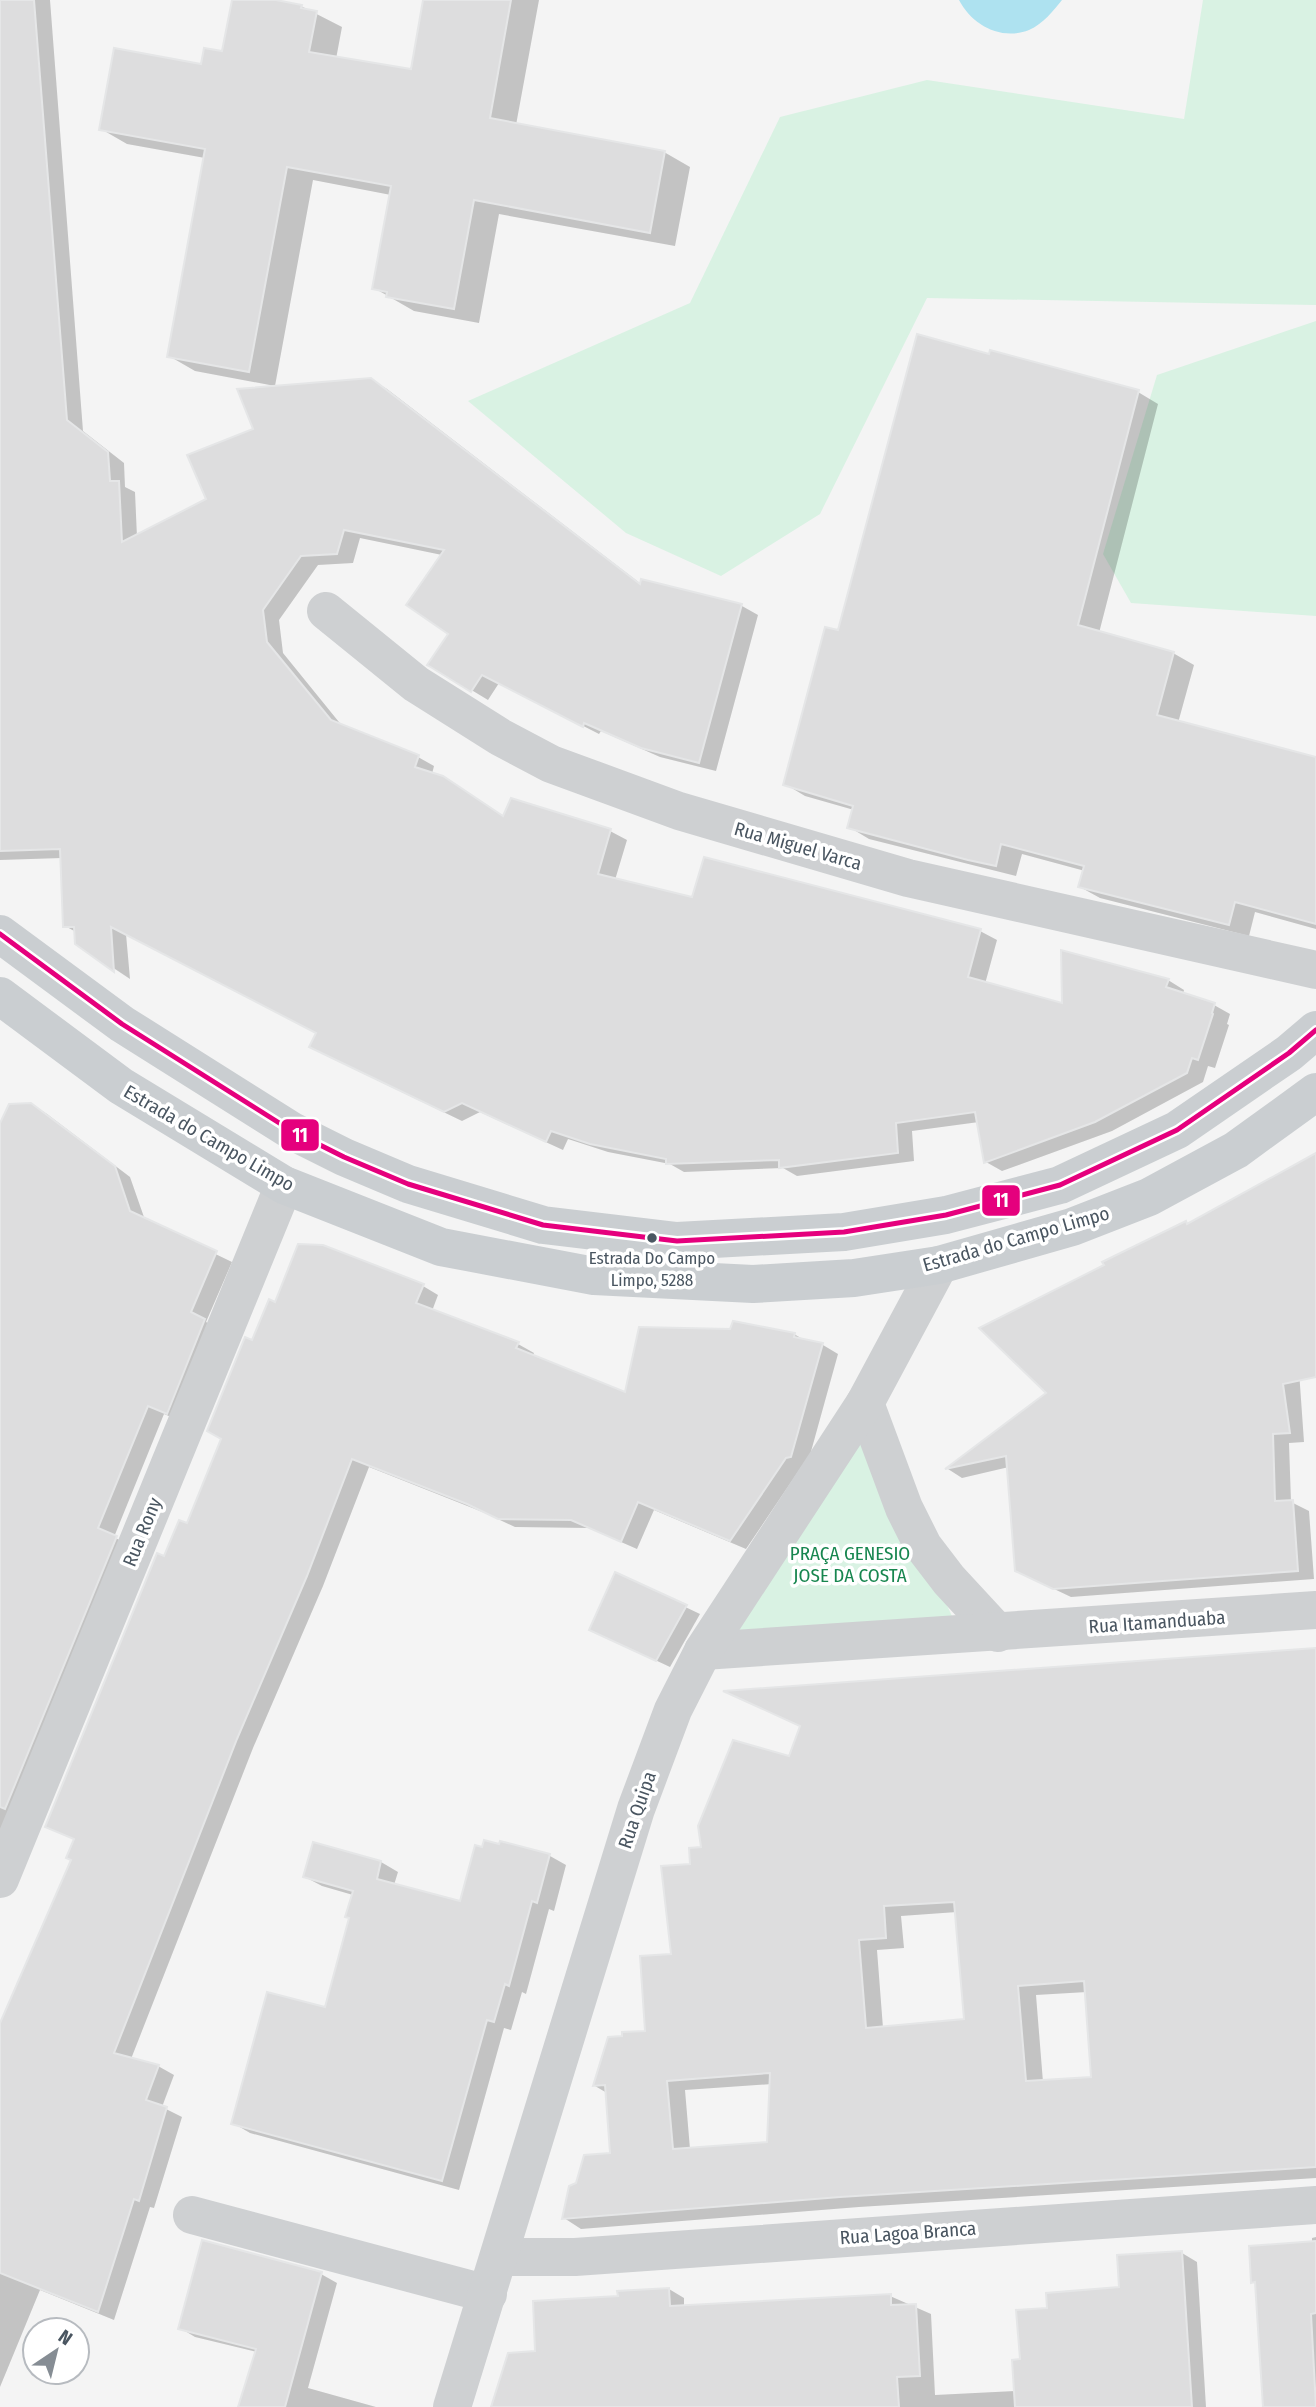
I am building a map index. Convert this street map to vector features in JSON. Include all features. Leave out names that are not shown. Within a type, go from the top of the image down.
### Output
[{"type":"main road","name":"Estrada do Campo Limpo","points":[[0,934],[129,1029],[292,1131],[344,1157],[408,1184],[543,1225],[677,1241],[844,1232],[946,1215],[1060,1185],[1177,1130],[1289,1053],[1316,1030]]},
{"type":"main road","name":"Estrada do Campo Limpo","points":[[2,1004],[121,1086],[284,1185],[441,1247],[594,1276],[753,1284],[854,1278],[939,1265],[1072,1227],[1149,1197],[1236,1150],[1316,1092]]},
{"type":"street","name":"Rua Miguel Varca","points":[[326,611],[416,684],[500,737],[551,764],[679,811],[908,878],[1316,970]]},
{"type":"street","name":"Rua Rony","points":[[0,1879],[284,1185]]},
{"type":"street","name":"Rua Quipa","points":[[452,2407],[636,1809],[673,1710],[702,1651],[865,1403],[939,1265]]},
{"type":"street","points":[[865,1403],[904,1508],[923,1546],[998,1633]]},
{"type":"street","name":"Rua Itamanduaba","points":[[702,1651],[1316,1610]]},
{"type":"street","name":"Rua Lagoa Branca","points":[[500,2257],[589,2256],[1316,2205]]},
{"type":"street","points":[[192,2215],[488,2294]]},
{"type":"green space","points":[[1203,0],[1316,0],[1316,305],[927,298],[820,514],[721,576],[626,533],[468,401],[690,303],[780,117],[927,80],[1184,119]]},
{"type":"green space","points":[[1316,321],[1316,616],[1131,603],[1103,554],[1157,375]]},
{"type":"green space","name":"PRAÇA GENESIO JOSE DA COSTA","points":[[862,1420],[957,1627],[715,1641]]},
{"type":"water","points":[[959,0],[1062,0],[1034,27],[1018,33],[1008,33],[998,32],[979,23]]},
{"type":"building","points":[[0,0],[34,0],[67,420],[108,452],[110,481],[119,481],[122,542],[206,499],[187,455],[253,429],[237,389],[371,378],[640,584],[641,579],[742,604],[699,763],[641,748],[584,723],[583,727],[482,675],[471,692],[427,665],[448,634],[406,605],[444,550],[344,530],[337,554],[301,556],[263,610],[267,642],[331,720],[419,755],[415,767],[443,776],[503,816],[511,798],[611,829],[598,874],[692,897],[704,857],[981,929],[968,977],[1062,1003],[1061,950],[1169,979],[1166,987],[1215,1003],[1198,1060],[1192,1058],[1187,1073],[1095,1122],[984,1163],[975,1112],[896,1123],[898,1153],[779,1168],[779,1160],[666,1164],[666,1159],[590,1144],[551,1131],[546,1142],[462,1103],[444,1112],[309,1047],[316,1033],[111,927],[114,972],[75,944],[74,927],[63,927],[60,849],[0,851]]},
{"type":"building","points":[[232,0],[276,0],[317,11],[309,52],[411,69],[423,0],[511,0],[490,118],[665,151],[650,233],[474,200],[454,309],[386,297],[387,292],[372,289],[391,186],[287,167],[249,372],[167,357],[205,149],[99,130],[114,48],[201,64],[204,48],[222,51]]},
{"type":"building","points":[[917,334],[989,354],[990,350],[1139,390],[1078,625],[1174,652],[1157,715],[1316,757],[1316,924],[1235,902],[1229,925],[1078,887],[1084,866],[1001,844],[996,866],[968,860],[847,828],[853,806],[783,785],[825,627],[838,630]]},
{"type":"building","points":[[31,1103],[115,1166],[130,1211],[217,1251],[191,1312],[205,1319],[167,1414],[148,1406],[98,1528],[117,1536],[5,1809],[0,1807],[0,1123],[9,1104]]},
{"type":"building","points":[[1316,1153],[1316,1377],[1283,1384],[1290,1433],[1273,1434],[1275,1501],[1293,1500],[1298,1571],[1053,1589],[1015,1571],[1006,1456],[945,1469],[1046,1393],[979,1328],[1104,1265],[1102,1262],[1186,1221],[1187,1224]]},
{"type":"building","points":[[298,1244],[323,1245],[424,1284],[416,1303],[519,1342],[516,1348],[625,1392],[639,1327],[730,1329],[733,1321],[795,1333],[794,1337],[823,1343],[791,1457],[786,1458],[730,1541],[638,1502],[621,1542],[571,1520],[498,1519],[352,1459],[307,1576],[237,1739],[114,2053],[159,2065],[146,2100],[167,2107],[139,2201],[134,2199],[98,2312],[0,2273],[0,2023],[71,1860],[66,1858],[74,1839],[45,1827],[157,1553],[164,1556],[179,1520],[187,1523],[221,1439],[207,1431],[245,1337],[252,1340],[269,1299],[275,1302]]},
{"type":"building","points":[[615,1572],[687,1605],[656,1661],[589,1630]]},
{"type":"building","points":[[1316,1648],[1316,2167],[840,2197],[562,2219],[569,2186],[576,2183],[584,2155],[610,2153],[605,2085],[593,2086],[608,2037],[622,2036],[622,2032],[645,2031],[640,1956],[671,1954],[661,1866],[690,1864],[689,1848],[701,1847],[698,1826],[733,1740],[789,1756],[800,1726],[723,1691]],"holes":[[[954,1902],[964,2019],[866,2028],[859,1940],[886,1938],[884,1906]],[[1084,1981],[1091,2077],[1026,2081],[1018,1986]],[[770,2073],[767,2142],[673,2149],[667,2081]]]},
{"type":"building","points":[[484,1840],[499,1844],[500,1841],[550,1854],[537,1903],[532,1901],[509,1986],[505,1984],[494,2022],[487,2020],[442,2181],[231,2124],[267,1992],[325,2007],[349,1918],[345,1917],[353,1891],[303,1877],[313,1842],[381,1861],[377,1879],[460,1901],[475,1845],[482,1847]]},
{"type":"building","points":[[202,2240],[322,2272],[285,2407],[238,2407],[256,2349],[178,2329]]},
{"type":"building","points":[[1316,2241],[1316,2313],[1311,2314],[1316,2407],[1263,2407],[1255,2282],[1251,2283],[1249,2246]]},
{"type":"building","points":[[1182,2251],[1192,2407],[1015,2407],[1012,2360],[1020,2359],[1016,2310],[1047,2308],[1046,2293],[1119,2287],[1117,2255]]},
{"type":"building","points":[[669,2288],[670,2306],[891,2294],[891,2305],[916,2304],[920,2376],[897,2377],[899,2407],[491,2407],[508,2353],[535,2351],[533,2301],[618,2296],[617,2291]]},
{"type":"transit line","name":"11","points":[[0,934],[122,1024],[292,1131],[344,1157],[408,1184],[543,1225],[677,1241],[844,1232],[946,1215],[1060,1185],[1177,1130],[1289,1053],[1316,1030]]},
{"type":"place","name":"Estrada Do Campo Limpo, 5288","points":[[652,1238]]}]
